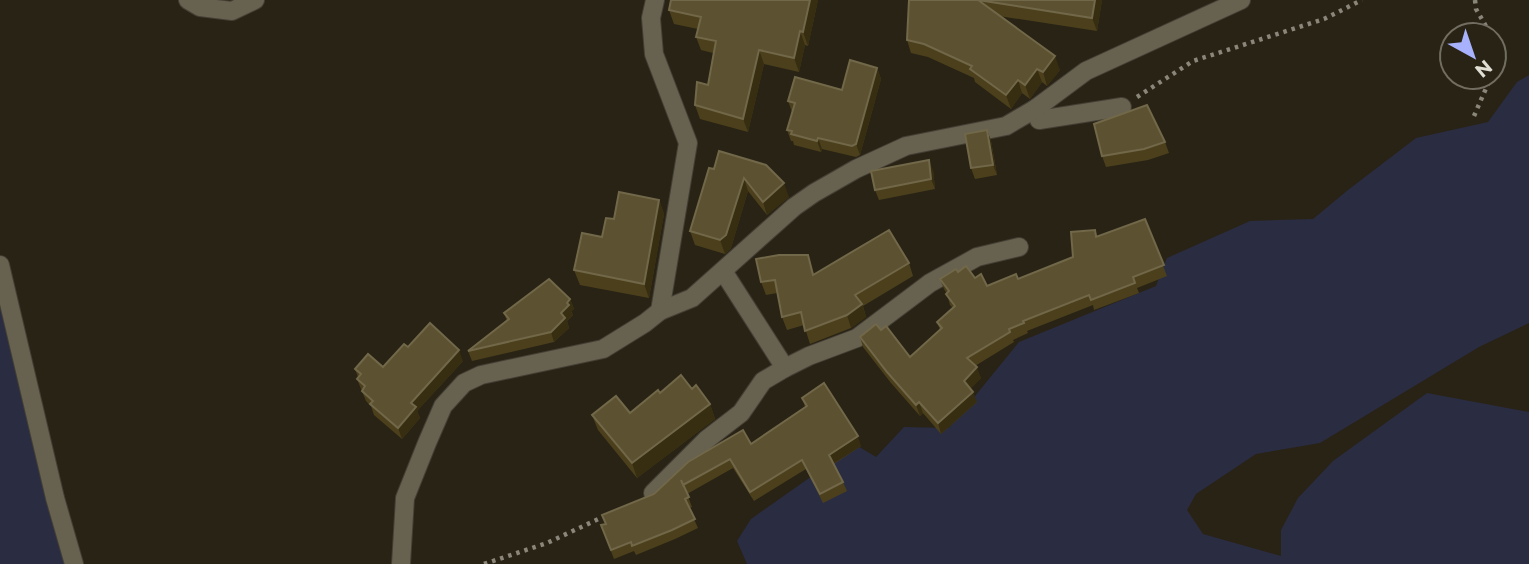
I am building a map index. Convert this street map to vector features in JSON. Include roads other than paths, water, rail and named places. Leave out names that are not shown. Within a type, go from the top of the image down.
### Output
[{"type":"street","points":[[188,0],[200,7],[232,12],[255,0]]},
{"type":"street","points":[[655,0],[651,18],[654,54],[688,143],[660,311]]},
{"type":"street","points":[[401,564],[405,498],[443,406],[464,383],[481,375],[603,349],[660,311],[692,298],[794,208],[856,169],[906,146],[1006,126],[1035,109],[1086,71],[1241,0]]},
{"type":"street","points":[[1035,109],[1039,120],[1122,107]]},
{"type":"street","points":[[653,493],[706,440],[741,413],[763,381],[809,356],[857,338],[930,284],[977,257],[1019,247]]},
{"type":"street","points":[[0,265],[55,498],[74,564]]},
{"type":"street","points":[[723,271],[785,368]]}]
